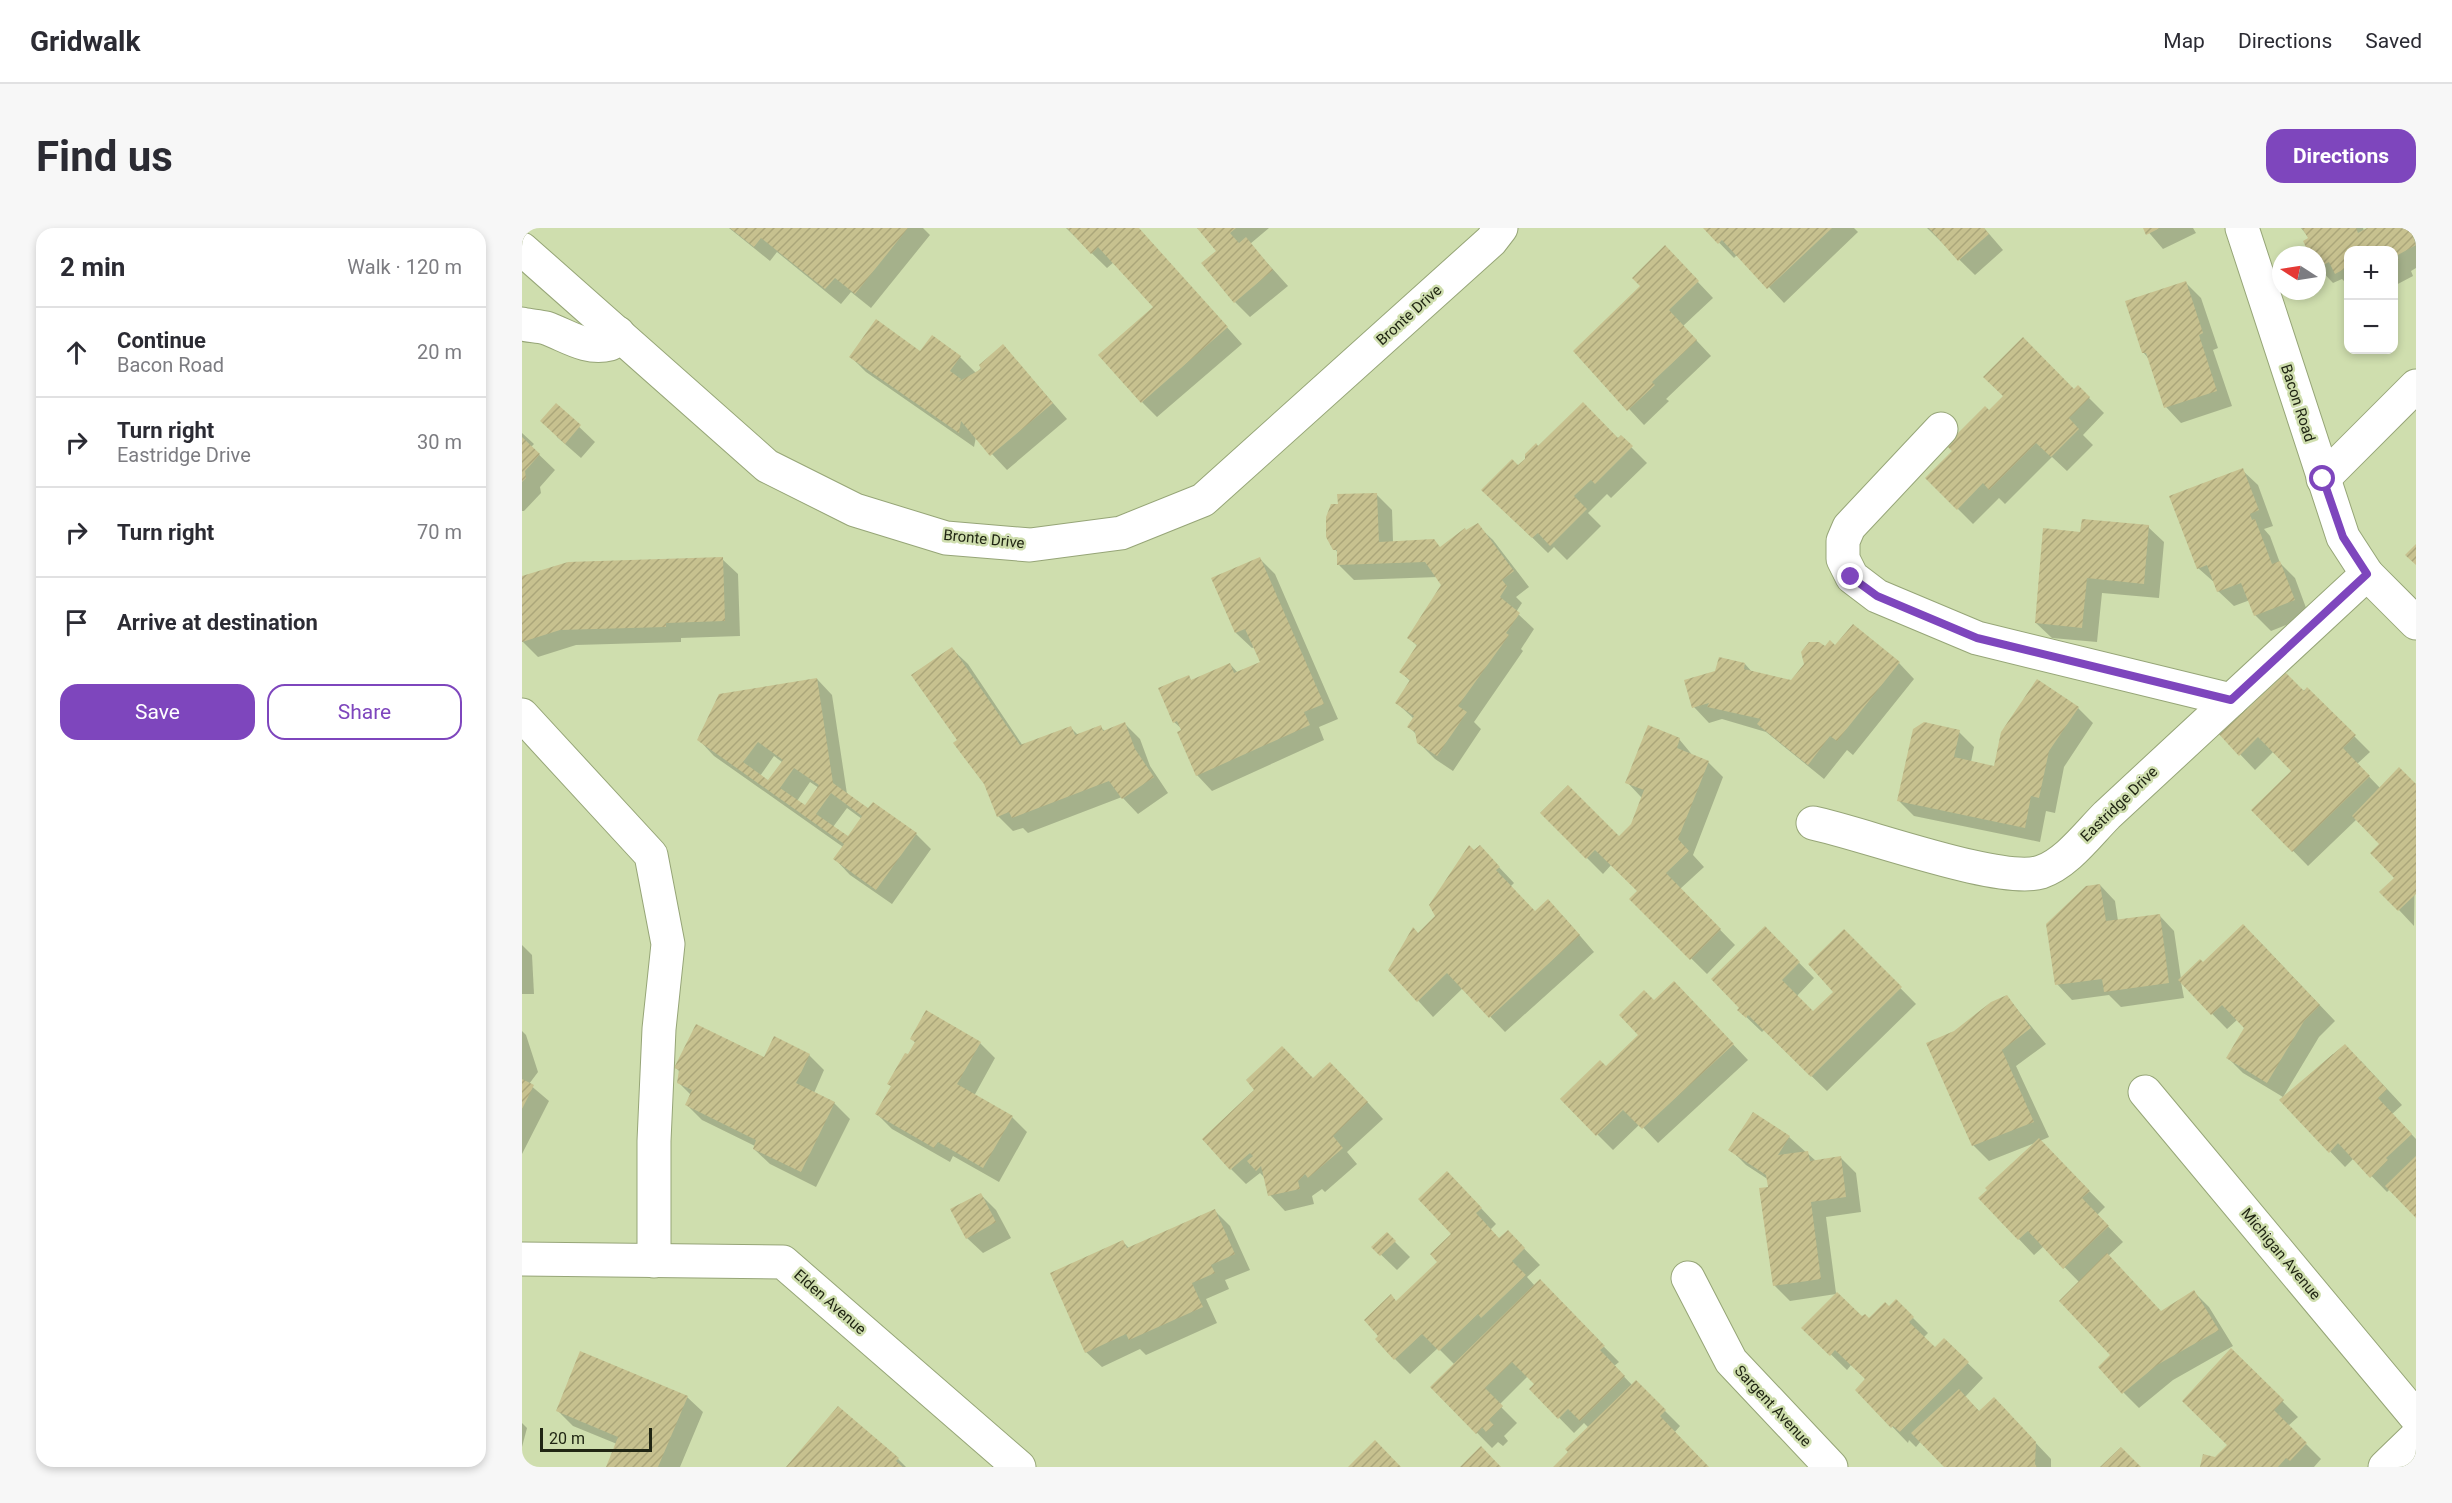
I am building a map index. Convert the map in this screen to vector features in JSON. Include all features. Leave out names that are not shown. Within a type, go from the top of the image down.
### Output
[{"type":"street","name":"Bronte Drive","points":[[522,249],[767,466],[855,510],[946,538],[1029,545],[1121,533],[1203,500],[1491,242],[1501,228]]},
{"type":"street","name":"Bacon Road","points":[[2242,228],[2343,537],[2367,574],[2416,623]]},
{"type":"street","points":[[522,324],[546,328],[572,340],[598,347],[610,344],[618,333]]},
{"type":"street","points":[[2323,479],[2416,386]]},
{"type":"street","points":[[1941,429],[1849,527],[1843,541],[1843,559],[1851,577],[1877,596],[1977,638],[2231,700]]},
{"type":"street","name":"Eastridge Drive","points":[[1813,823],[1997,873],[2040,872],[2066,856],[2367,574]]},
{"type":"street","points":[[522,715],[651,855],[668,944],[659,1029],[654,1141],[654,1261]]},
{"type":"street","name":"Michigan Avenue","points":[[2145,1092],[2416,1417]]},
{"type":"street","name":"Elden Avenue","points":[[522,1259],[783,1262],[1019,1467]]},
{"type":"street","name":"Sargent Avenue","points":[[1688,1278],[1731,1361],[1831,1467]]},
{"type":"street","points":[[2385,1467],[2416,1437]]},
{"type":"building","points":[[730,228],[908,228],[855,294],[835,278],[825,289],[761,238],[754,247]]},
{"type":"building","points":[[1067,228],[1139,228],[1228,327],[1141,403],[1098,355],[1153,307],[1098,247],[1091,254]]},
{"type":"building","points":[[1197,228],[1236,228],[1230,233],[1239,243],[1246,237],[1273,270],[1234,303],[1201,263],[1216,251]]},
{"type":"building","points":[[1703,228],[1832,228],[1767,289],[1722,240],[1718,244]]},
{"type":"building","points":[[1929,228],[1984,228],[1989,234],[1958,261]]},
{"type":"building","points":[[2143,228],[2160,228],[2146,235]]},
{"type":"building","points":[[2302,228],[2356,228],[2358,233],[2367,228],[2410,228],[2416,245],[2398,255],[2398,246],[2344,246],[2344,269],[2335,274],[2329,262],[2326,264],[2326,246],[2306,246],[2303,241],[2308,238]]},
{"type":"building","points":[[1665,245],[1699,281],[1669,310],[1697,340],[1652,382],[1655,385],[1627,411],[1573,351],[1640,286],[1632,278]]},
{"type":"building","points":[[2186,281],[2203,333],[2199,335],[2217,391],[2164,408],[2146,353],[2142,353],[2125,301]]},
{"type":"building","points":[[876,319],[920,351],[932,335],[961,356],[950,371],[961,379],[958,382],[981,369],[979,365],[1003,344],[1053,403],[990,456],[961,421],[959,433],[849,357]]},
{"type":"building","points":[[2023,337],[2074,389],[2078,385],[2090,397],[2069,418],[2079,429],[2051,457],[2036,443],[1989,490],[1983,483],[1957,510],[1925,478],[1952,451],[1946,445],[1985,406],[1989,410],[2003,396],[1983,377]]},
{"type":"building","points":[[1583,402],[1618,438],[1621,435],[1633,446],[1595,484],[1591,480],[1574,496],[1587,509],[1550,546],[1538,533],[1532,538],[1481,490],[1512,459],[1518,465],[1525,459],[1525,454],[1536,443],[1538,446]]},
{"type":"building","points":[[556,403],[581,425],[565,444],[540,421]]},
{"type":"building","points":[[522,437],[540,454],[525,471],[526,478],[522,482]]},
{"type":"building","points":[[2243,468],[2259,510],[2250,514],[2252,520],[2255,519],[2272,564],[2280,561],[2295,600],[2254,616],[2241,583],[2217,592],[2207,565],[2197,569],[2169,496]]},
{"type":"building","points":[[1377,493],[1379,542],[1434,539],[1440,547],[1465,528],[1466,530],[1478,523],[1514,571],[1502,580],[1507,586],[1500,597],[1520,613],[1506,633],[1509,635],[1458,706],[1467,712],[1437,756],[1417,743],[1415,732],[1407,727],[1414,716],[1395,703],[1410,680],[1399,672],[1417,645],[1407,638],[1441,585],[1425,562],[1337,565],[1337,550],[1333,550],[1326,537],[1326,517],[1331,504],[1338,504],[1337,494]]},
{"type":"building","points":[[2082,519],[2149,525],[2144,584],[2087,578],[2082,628],[2035,623],[2043,528],[2080,532]]},
{"type":"building","points":[[2416,544],[2416,565],[2405,555]]},
{"type":"building","points":[[723,557],[725,621],[666,623],[666,627],[560,630],[522,642],[522,576],[568,562]]},
{"type":"building","points":[[1260,557],[1324,704],[1304,712],[1310,725],[1196,776],[1177,732],[1181,730],[1177,721],[1173,723],[1158,688],[1189,675],[1191,680],[1230,663],[1234,673],[1260,662],[1245,629],[1235,633],[1211,578]]},
{"type":"building","points":[[1853,624],[1900,662],[1837,741],[1830,736],[1808,765],[1757,724],[1761,719],[1707,707],[1709,703],[1692,708],[1684,680],[1715,671],[1719,657],[1745,663],[1744,669],[1791,680],[1804,664],[1801,652],[1809,642],[1819,642],[1825,646],[1830,640],[1835,645]]},
{"type":"building","points":[[952,647],[1020,745],[1071,726],[1075,735],[1101,725],[1103,731],[1125,722],[1135,749],[1154,777],[1122,799],[1109,781],[1012,818],[1009,812],[997,817],[984,784],[953,743],[957,740],[911,675]]},
{"type":"building","points":[[2285,672],[2304,691],[2307,687],[2356,735],[2343,748],[2370,776],[2292,852],[2251,810],[2291,771],[2258,737],[2239,756],[2217,732],[2244,706],[2247,709]]},
{"type":"building","points":[[817,678],[833,783],[868,808],[873,802],[917,833],[876,890],[833,859],[844,844],[697,740],[719,694]],"holes":[[[758,742],[783,760],[768,780],[743,762]],[[794,768],[819,785],[805,805],[780,788]],[[831,793],[862,816],[848,836],[816,814]]]},
{"type":"building","points":[[2037,679],[2079,707],[2049,751],[2039,798],[2031,796],[2025,828],[1897,801],[1913,729],[1924,722],[1960,730],[1954,757],[1994,766],[2001,732]]},
{"type":"building","points":[[1648,725],[1680,738],[1677,748],[1709,761],[1678,839],[1689,851],[1666,873],[1721,929],[1690,960],[1629,899],[1637,891],[1595,850],[1586,859],[1540,813],[1568,785],[1619,836],[1631,824],[1644,790],[1625,783]]},
{"type":"building","points":[[2399,767],[2416,784],[2416,894],[2398,911],[2379,892],[2394,878],[2370,853],[2379,844],[2352,816]]},
{"type":"building","points":[[1469,845],[1474,850],[1480,845],[1500,867],[1496,870],[1535,911],[1548,899],[1580,935],[1489,1018],[1447,973],[1417,1002],[1388,970],[1413,927],[1418,933],[1435,916],[1429,905]]},
{"type":"building","points":[[2100,884],[2106,921],[2160,914],[2169,983],[2104,992],[2102,979],[2055,985],[2046,924],[2086,886]]},
{"type":"building","points":[[2243,924],[2320,1005],[2304,1021],[2267,1083],[2226,1058],[2244,1028],[2222,1005],[2211,1015],[2178,980],[2200,959],[2203,962]]},
{"type":"building","points":[[1765,926],[1800,962],[1782,980],[1813,1011],[1833,992],[1808,964],[1844,929],[1902,987],[1811,1077],[1748,1015],[1746,1018],[1737,1010],[1739,1008],[1711,979]]},
{"type":"building","points":[[1674,981],[1734,1044],[1642,1129],[1623,1110],[1596,1136],[1560,1099],[1600,1060],[1606,1066],[1638,1035],[1619,1015],[1644,990],[1654,1000]]},
{"type":"building","points":[[2007,995],[2031,1028],[2002,1050],[2034,1122],[1972,1146],[1926,1043],[1954,1031],[1991,1002]]},
{"type":"building","points":[[926,1010],[981,1042],[957,1084],[1013,1116],[983,1168],[938,1142],[934,1148],[875,1114],[891,1086],[887,1084],[905,1053],[908,1054],[915,1042],[910,1039]]},
{"type":"building","points":[[696,1024],[764,1057],[774,1036],[810,1054],[796,1083],[835,1102],[801,1172],[753,1149],[756,1140],[685,1105],[692,1090],[677,1083],[679,1070],[674,1068]]},
{"type":"building","points":[[2345,1044],[2387,1089],[2378,1098],[2412,1134],[2386,1158],[2388,1160],[2370,1178],[2338,1143],[2329,1153],[2279,1100]]},
{"type":"building","points":[[1282,1046],[1313,1078],[1330,1062],[1368,1102],[1333,1136],[1343,1148],[1308,1178],[1305,1174],[1298,1181],[1300,1189],[1268,1196],[1261,1166],[1256,1171],[1247,1161],[1253,1156],[1250,1153],[1230,1170],[1202,1139],[1254,1090],[1246,1080]]},
{"type":"building","points":[[522,1079],[534,1085],[522,1109]]},
{"type":"building","points":[[1753,1112],[1790,1136],[1778,1155],[1808,1151],[1810,1161],[1841,1156],[1846,1197],[1811,1202],[1821,1279],[1773,1286],[1759,1188],[1768,1187],[1766,1175],[1728,1150]]},
{"type":"building","points":[[2039,1138],[2090,1191],[2082,1198],[2109,1226],[2063,1269],[2028,1231],[2018,1240],[1978,1198],[1987,1190],[1985,1188]]},
{"type":"building","points":[[2416,1156],[2416,1218],[2385,1186]]},
{"type":"building","points":[[1447,1171],[1482,1208],[1476,1213],[1499,1238],[1508,1230],[1525,1248],[1512,1261],[1526,1275],[1481,1318],[1478,1314],[1439,1351],[1422,1334],[1394,1360],[1375,1339],[1378,1336],[1364,1320],[1391,1294],[1396,1301],[1437,1262],[1430,1254],[1451,1234],[1418,1199]]},
{"type":"building","points":[[981,1193],[996,1222],[966,1239],[950,1209]]},
{"type":"building","points":[[1215,1209],[1235,1254],[1211,1265],[1215,1273],[1192,1283],[1203,1307],[1129,1340],[1126,1334],[1085,1353],[1050,1273],[1123,1240],[1127,1248]]},
{"type":"building","points":[[1387,1232],[1396,1241],[1380,1256],[1371,1247]]},
{"type":"building","points":[[2107,1253],[2161,1311],[2194,1290],[2219,1330],[2157,1365],[2122,1394],[2098,1367],[2110,1355],[2059,1301]]},
{"type":"building","points":[[1540,1279],[1605,1346],[1600,1350],[1625,1376],[1580,1421],[1568,1409],[1558,1419],[1529,1389],[1534,1384],[1512,1362],[1485,1388],[1503,1406],[1489,1420],[1494,1425],[1486,1432],[1482,1427],[1476,1434],[1430,1387]]},
{"type":"building","points":[[1837,1292],[1862,1316],[1865,1314],[1869,1318],[1885,1302],[1889,1306],[1896,1299],[1914,1317],[1909,1322],[1935,1347],[1944,1338],[1969,1362],[1900,1432],[1893,1426],[1891,1428],[1855,1390],[1865,1379],[1835,1350],[1830,1356],[1801,1328]]},
{"type":"building","points":[[2231,1348],[2284,1400],[2274,1410],[2307,1443],[2290,1461],[2286,1458],[2278,1467],[2200,1467],[2203,1454],[2215,1457],[2227,1445],[2182,1401]]},
{"type":"building","points":[[580,1351],[688,1396],[658,1467],[606,1467],[618,1437],[556,1411]]},
{"type":"building","points":[[1636,1380],[1666,1410],[1660,1416],[1709,1467],[1553,1467],[1568,1452],[1565,1449]]},
{"type":"building","points":[[1959,1389],[1979,1411],[1994,1397],[2036,1442],[2035,1464],[2037,1467],[1944,1467],[1911,1433]]},
{"type":"building","points":[[838,1406],[899,1458],[896,1461],[903,1467],[786,1467]]},
{"type":"building","points":[[1375,1440],[1401,1467],[1348,1467]]},
{"type":"building","points":[[1481,1446],[1501,1467],[1460,1467]]},
{"type":"building","points":[[2121,1447],[2141,1467],[2100,1467]]},
{"type":"route","points":[[1851,577],[1877,596],[1977,638],[2231,700],[2367,574],[2343,537],[2323,479]]}]
